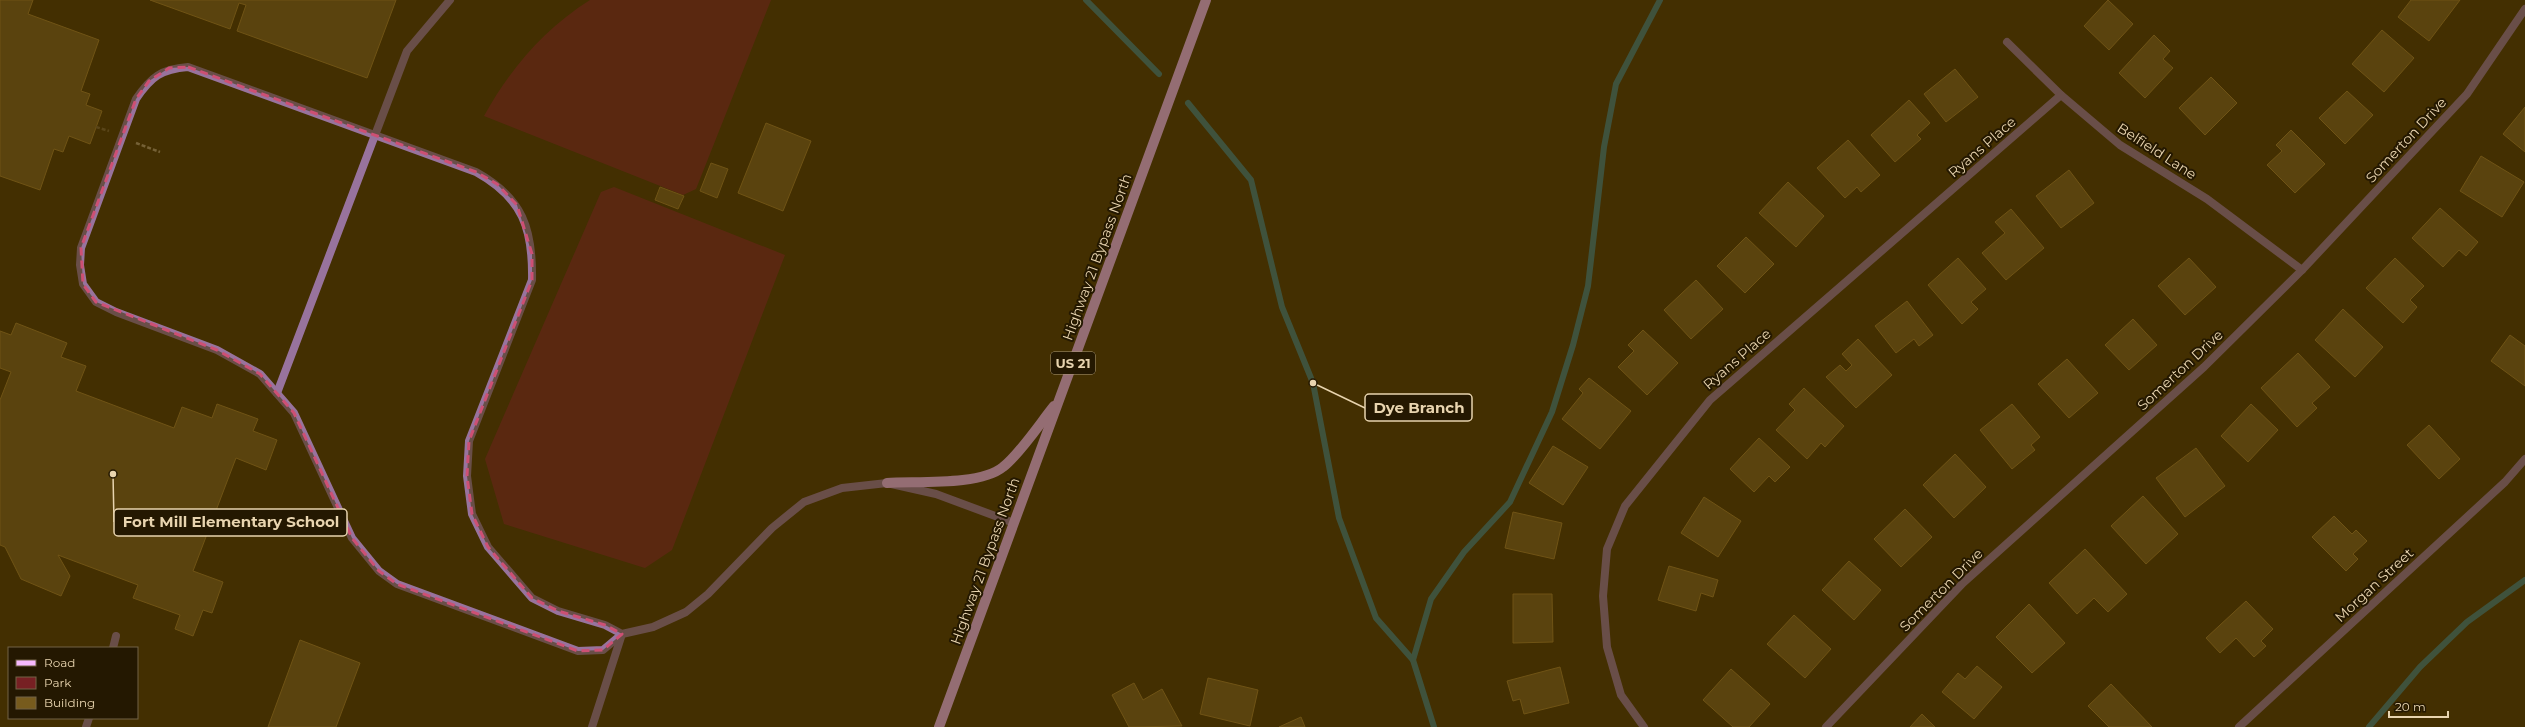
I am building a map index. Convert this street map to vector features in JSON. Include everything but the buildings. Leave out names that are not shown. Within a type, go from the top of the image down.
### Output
[{"type":"main road","name":"Highway 21 Bypass North","points":[[939,727],[1206,0]]},
{"type":"main road","points":[[886,483],[965,479],[989,474],[1003,468],[1059,400]]},
{"type":"street","points":[[277,393],[376,136],[407,51],[450,0]]},
{"type":"street","name":"Somerton Drive","points":[[1826,727],[1963,583],[2204,367],[2302,270],[2467,94],[2525,9]]},
{"type":"street","name":"Belfield Lane","points":[[2007,42],[2061,95],[2120,145],[2207,199],[2302,270]]},
{"type":"street","points":[[622,634],[605,624],[558,611],[532,598],[488,547],[472,514],[467,476],[469,441],[532,280],[532,254],[528,232],[517,206],[497,184],[476,172],[188,67],[169,68],[148,81],[136,99],[81,248],[80,265],[83,284],[96,302],[240,361],[260,374],[297,419],[352,538],[379,570],[398,584],[578,651],[603,650],[622,634],[653,627],[686,612],[708,594],[772,528],[804,502],[842,488],[886,483],[936,494],[1014,523]]},
{"type":"street","name":"Ryans Place","points":[[1644,727],[1621,696],[1607,647],[1603,596],[1607,549],[1625,506],[1710,400],[2061,95]]},
{"type":"street","name":"Morgan Street","points":[[2240,727],[2505,482],[2525,459]]},
{"type":"street","points":[[592,727],[622,634]]},
{"type":"street","points":[[112,647],[116,636]]},
{"type":"path","points":[[96,127],[110,132]]},
{"type":"path","points":[[136,143],[160,152]]},
{"type":"highlighted area","points":[[188,67],[476,172],[497,184],[517,205],[532,254],[532,280],[469,441],[467,476],[472,514],[488,547],[532,598],[558,611],[605,625],[622,634],[603,650],[578,651],[397,584],[379,571],[352,538],[294,413],[260,374],[217,350],[96,302],[83,284],[81,248],[136,99],[149,81],[169,68]]},
{"type":"green space","points":[[590,0],[771,0],[696,189],[683,195],[484,116],[505,82],[530,51],[543,37],[573,11]]},
{"type":"green space","points":[[614,187],[785,255],[672,550],[645,568],[504,524],[485,459],[601,192]]},
{"type":"waterway","points":[[1086,0],[1159,74]]},
{"type":"waterway","points":[[1413,660],[1431,599],[1464,552],[1510,502],[1552,412],[1573,345],[1588,286],[1604,147],[1616,84],[1660,0]]},
{"type":"waterway","points":[[1188,103],[1251,180],[1282,307],[1313,383],[1339,518],[1376,618],[1413,660],[1434,727]]},
{"type":"waterway","points":[[2369,727],[2420,667],[2467,622],[2525,580]]},
{"type":"place","name":"Dye Branch","points":[[1313,383]]},
{"type":"place","name":"Fort Mill Elementary School","points":[[113,474]]}]
